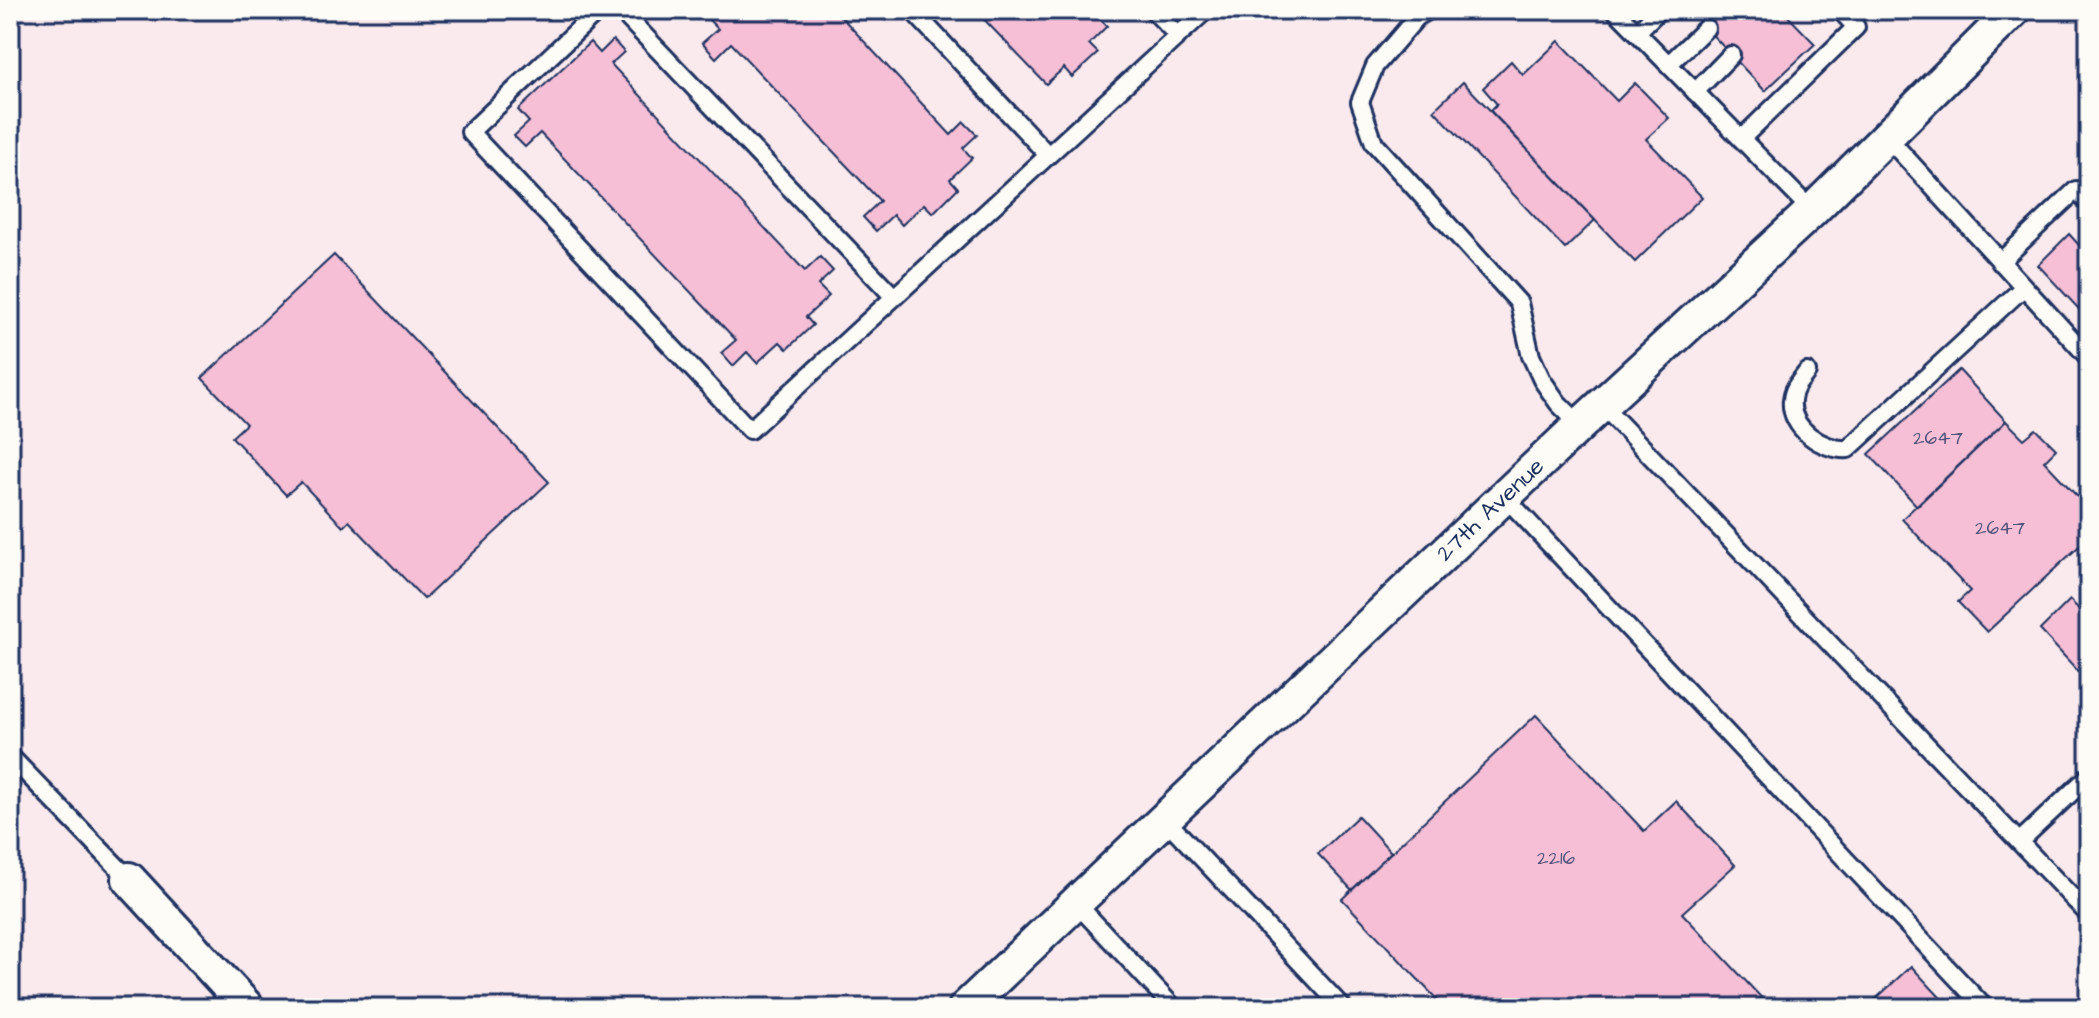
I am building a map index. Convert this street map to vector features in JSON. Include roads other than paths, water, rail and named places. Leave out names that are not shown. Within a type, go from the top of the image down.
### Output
[{"type":"street","name":"27th Avenue","points":[[965,1008],[1591,415],[1812,211],[2014,10]]},
{"type":"street","points":[[129,879],[248,1008]]},
{"type":"lane","points":[[599,10],[470,132],[750,430],[1206,10]]},
{"type":"lane","points":[[620,10],[894,297]]},
{"type":"lane","points":[[912,10],[1048,155]]},
{"type":"lane","points":[[1153,10],[1178,36]]},
{"type":"lane","points":[[1615,10],[1812,211]]},
{"type":"lane","points":[[1637,32],[1659,10]]},
{"type":"lane","points":[[1741,139],[1856,27],[1840,10]]},
{"type":"lane","points":[[1417,12],[1375,66],[1360,102],[1374,143],[1519,303],[1531,356],[1542,380],[1558,403],[1591,415],[2089,915]]},
{"type":"lane","points":[[1668,65],[1706,28]]},
{"type":"lane","points":[[1695,92],[1731,55]]},
{"type":"lane","points":[[1886,136],[2089,358]]},
{"type":"lane","points":[[2000,262],[2076,190],[2089,204]]},
{"type":"lane","points":[[1807,372],[1794,389],[1791,404],[1795,418],[1820,444],[1834,450],[1848,449],[2024,287]]},
{"type":"lane","points":[[1505,497],[1985,1008]]},
{"type":"lane","points":[[10,756],[129,879]]},
{"type":"lane","points":[[2019,842],[2089,776]]},
{"type":"lane","points":[[1165,819],[1343,1008]]},
{"type":"lane","points":[[1076,903],[1174,1008]]}]
